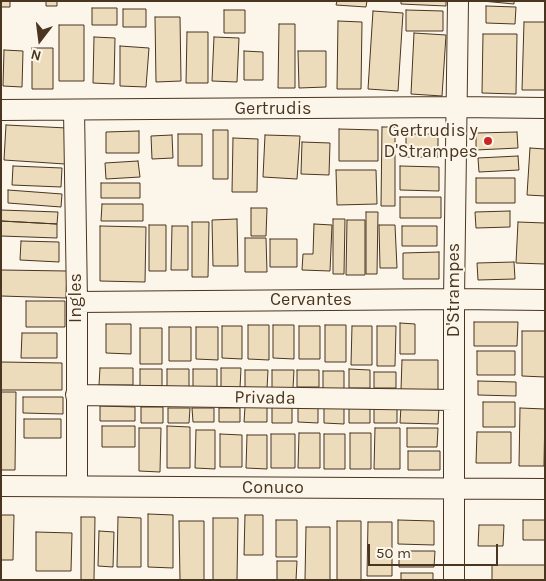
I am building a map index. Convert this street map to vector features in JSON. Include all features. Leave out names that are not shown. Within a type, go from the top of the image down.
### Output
[{"type":"street","name":"D'Strampes","points":[[454,580],[454,299],[458,1]]},
{"type":"street","name":"Gertrudis","points":[[1,110],[545,108]]},
{"type":"street","name":"Ingles","points":[[74,110],[77,302],[76,486]]},
{"type":"street","name":"Cervantes","points":[[77,302],[545,300]]},
{"type":"street","name":"Privada","points":[[76,395],[454,400]]},
{"type":"street","name":"Conuco","points":[[1,486],[545,489]]},
{"type":"building","points":[[1,1],[10,1],[10,7],[1,7]]},
{"type":"building","points":[[46,1],[57,1],[57,6],[46,6]]},
{"type":"building","points":[[337,1],[367,1],[366,7],[336,5]]},
{"type":"building","points":[[401,1],[446,1],[446,6],[401,4]]},
{"type":"building","points":[[482,1],[514,1],[514,4]]},
{"type":"building","points":[[486,6],[516,7],[515,24],[486,23]]},
{"type":"building","points":[[92,8],[117,8],[117,25],[92,25]]},
{"type":"building","points":[[123,9],[146,9],[146,27],[123,27]]},
{"type":"building","points":[[224,10],[245,10],[245,33],[224,33]]},
{"type":"building","points":[[406,10],[443,11],[443,31],[406,31]]},
{"type":"building","points":[[373,11],[403,13],[398,91],[368,89]]},
{"type":"building","points":[[155,17],[180,17],[181,81],[156,82]]},
{"type":"building","points":[[338,21],[362,22],[361,89],[337,89]]},
{"type":"building","points":[[524,22],[545,22],[545,90],[522,90]]},
{"type":"building","points":[[279,24],[295,24],[295,88],[278,88]]},
{"type":"building","points":[[59,25],[84,25],[84,81],[59,81]]},
{"type":"building","points":[[187,32],[208,32],[208,83],[186,83]]},
{"type":"building","points":[[414,33],[446,35],[442,96],[411,94]]},
{"type":"building","points":[[483,34],[517,34],[516,94],[482,93]]},
{"type":"building","points":[[94,37],[115,38],[114,84],[93,83]]},
{"type":"building","points":[[214,37],[239,38],[237,82],[212,81]]},
{"type":"building","points":[[120,46],[149,48],[146,87],[120,86]]},
{"type":"building","points":[[32,48],[53,48],[53,89],[32,89]]},
{"type":"building","points":[[4,50],[23,51],[22,87],[3,86]]},
{"type":"building","points":[[244,51],[263,52],[263,80],[244,80]]},
{"type":"building","points":[[298,51],[326,51],[326,87],[299,88]]},
{"type":"building","points":[[6,125],[67,128],[65,164],[4,160]]},
{"type":"building","points":[[382,127],[395,127],[395,206],[381,206]]},
{"type":"building","points":[[339,129],[378,130],[378,161],[339,161]]},
{"type":"building","points":[[213,130],[228,130],[228,179],[213,179]]},
{"type":"building","points":[[139,131],[139,153],[106,153],[106,132]]},
{"type":"building","points":[[517,132],[518,148],[476,150],[476,133]]},
{"type":"building","points":[[178,134],[202,134],[202,166],[178,166]]},
{"type":"building","points":[[406,134],[438,134],[438,157],[406,157]]},
{"type":"building","points":[[172,135],[173,158],[152,159],[151,136]]},
{"type":"building","points":[[265,135],[300,136],[297,179],[263,177]]},
{"type":"building","points":[[233,138],[258,139],[257,192],[232,192]]},
{"type":"building","points":[[302,142],[330,143],[329,175],[301,174]]},
{"type":"building","points":[[530,148],[545,149],[545,196],[527,195]]},
{"type":"building","points":[[518,156],[519,170],[479,172],[478,158]]},
{"type":"building","points":[[138,161],[140,177],[106,179],[105,163]]},
{"type":"building","points":[[13,166],[62,168],[61,187],[12,185]]},
{"type":"building","points":[[400,166],[439,167],[439,191],[400,190]]},
{"type":"building","points":[[336,170],[376,170],[377,204],[337,205]]},
{"type":"building","points":[[476,178],[515,178],[515,203],[476,203]]},
{"type":"building","points":[[101,183],[140,183],[140,198],[101,198]]},
{"type":"building","points":[[8,190],[62,194],[61,207],[8,203]]},
{"type":"building","points":[[400,197],[441,197],[441,218],[400,218]]},
{"type":"building","points":[[102,204],[143,204],[143,221],[101,221]]},
{"type":"building","points":[[251,208],[267,208],[266,236],[251,236]]},
{"type":"building","points":[[1,210],[58,212],[57,224],[1,221]]},
{"type":"building","points":[[510,211],[510,227],[476,228],[475,212]]},
{"type":"building","points":[[366,212],[378,212],[377,274],[366,274]]},
{"type":"building","points":[[237,219],[238,266],[213,266],[212,220]]},
{"type":"building","points":[[333,219],[345,219],[344,274],[333,274]]},
{"type":"building","points":[[347,220],[365,220],[365,275],[346,275]]},
{"type":"building","points":[[1,221],[57,224],[57,238],[1,236]]},
{"type":"building","points":[[192,222],[209,222],[208,277],[192,277]]},
{"type":"building","points":[[518,222],[545,223],[545,264],[516,263]]},
{"type":"building","points":[[314,224],[332,225],[330,271],[302,270],[303,254],[313,254]]},
{"type":"building","points":[[149,225],[166,225],[166,271],[149,271]]},
{"type":"building","points":[[379,225],[395,225],[397,268],[380,268]]},
{"type":"building","points":[[100,226],[146,227],[145,282],[100,281]]},
{"type":"building","points":[[172,226],[188,226],[188,270],[171,270]]},
{"type":"building","points":[[402,226],[437,226],[437,246],[402,246]]},
{"type":"building","points":[[245,238],[266,238],[267,272],[245,272]]},
{"type":"building","points":[[270,239],[297,239],[297,267],[270,267]]},
{"type":"building","points":[[21,241],[59,242],[59,262],[20,260]]},
{"type":"building","points":[[439,252],[439,279],[403,279],[403,253]]},
{"type":"building","points":[[514,262],[515,279],[478,280],[477,263]]},
{"type":"building","points":[[1,270],[67,271],[66,298],[1,296]]},
{"type":"building","points":[[26,301],[65,301],[65,327],[26,327]]},
{"type":"building","points":[[474,322],[518,322],[517,346],[474,346]]},
{"type":"building","points":[[400,323],[415,324],[415,354],[400,354]]},
{"type":"building","points":[[106,324],[131,324],[131,354],[106,353]]},
{"type":"building","points":[[248,325],[269,325],[269,360],[248,359]]},
{"type":"building","points":[[273,325],[294,325],[294,359],[273,358]]},
{"type":"building","points":[[325,325],[346,325],[346,362],[325,362]]},
{"type":"building","points":[[222,326],[242,326],[242,359],[222,358]]},
{"type":"building","points":[[299,326],[320,326],[320,359],[299,359]]},
{"type":"building","points":[[352,326],[372,326],[372,365],[351,365]]},
{"type":"building","points":[[377,326],[396,326],[395,366],[377,366]]},
{"type":"building","points":[[169,327],[191,327],[191,361],[169,361]]},
{"type":"building","points":[[196,327],[218,327],[218,360],[196,359]]},
{"type":"building","points":[[140,328],[162,328],[162,364],[140,364]]},
{"type":"building","points":[[522,331],[545,331],[545,377],[522,376]]},
{"type":"building","points":[[22,333],[57,333],[57,358],[21,358]]},
{"type":"building","points":[[477,351],[515,351],[515,375],[477,375]]},
{"type":"building","points":[[402,360],[438,360],[438,390],[401,390]]},
{"type":"building","points":[[1,362],[62,363],[62,390],[1,390]]},
{"type":"building","points":[[100,368],[133,368],[133,385],[99,385]]},
{"type":"building","points":[[221,368],[241,368],[240,388],[221,388]]},
{"type":"building","points":[[140,369],[162,369],[162,386],[140,386]]},
{"type":"building","points":[[167,369],[189,369],[189,387],[167,387]]},
{"type":"building","points":[[193,369],[217,369],[217,388],[193,387]]},
{"type":"building","points":[[349,369],[370,370],[370,388],[349,388]]},
{"type":"building","points":[[245,370],[268,370],[267,389],[245,388]]},
{"type":"building","points":[[272,370],[294,370],[293,388],[272,388]]},
{"type":"building","points":[[297,370],[319,370],[319,387],[297,387]]},
{"type":"building","points":[[323,371],[344,371],[344,389],[323,389]]},
{"type":"building","points":[[374,372],[396,372],[396,388],[374,388]]},
{"type":"building","points":[[478,381],[516,382],[516,396],[478,395]]},
{"type":"building","points":[[1,392],[16,392],[15,470],[1,470]]},
{"type":"building","points":[[23,397],[63,397],[63,414],[23,413]]},
{"type":"building","points":[[483,402],[515,402],[515,427],[483,427]]},
{"type":"building","points":[[100,406],[135,407],[135,421],[100,421]]},
{"type":"building","points":[[401,406],[439,407],[438,424],[400,423]]},
{"type":"building","points":[[141,407],[163,407],[163,423],[141,423]]},
{"type":"building","points":[[245,407],[267,407],[267,422],[244,422]]},
{"type":"building","points":[[272,407],[292,407],[292,423],[272,423]]},
{"type":"building","points":[[324,407],[344,407],[344,424],[324,423]]},
{"type":"building","points":[[349,407],[370,408],[370,423],[349,423]]},
{"type":"building","points":[[374,407],[397,407],[397,423],[374,423]]},
{"type":"building","points":[[168,408],[190,408],[189,423],[168,423]]},
{"type":"building","points":[[192,408],[214,408],[214,422],[193,422]]},
{"type":"building","points":[[219,408],[240,408],[240,422],[219,422]]},
{"type":"building","points":[[298,408],[318,408],[318,423],[298,422]]},
{"type":"building","points":[[520,408],[545,409],[544,466],[519,466]]},
{"type":"building","points":[[24,419],[61,419],[61,438],[24,438]]},
{"type":"building","points":[[102,426],[135,426],[135,447],[102,447]]},
{"type":"building","points":[[167,426],[190,427],[190,468],[167,468]]},
{"type":"building","points":[[139,428],[161,428],[160,472],[139,471]]},
{"type":"building","points":[[375,428],[400,428],[400,469],[374,469]]},
{"type":"building","points":[[407,428],[438,428],[437,447],[407,447]]},
{"type":"building","points":[[196,430],[215,430],[215,469],[195,468]]},
{"type":"building","points":[[477,432],[511,432],[511,463],[476,463]]},
{"type":"building","points":[[299,433],[320,433],[320,468],[298,468]]},
{"type":"building","points":[[350,433],[371,433],[371,469],[350,469]]},
{"type":"building","points":[[220,434],[242,435],[242,467],[220,467]]},
{"type":"building","points":[[271,434],[295,434],[295,468],[271,468]]},
{"type":"building","points":[[324,434],[345,434],[345,469],[324,469]]},
{"type":"building","points":[[247,435],[267,435],[267,469],[246,468]]},
{"type":"building","points":[[408,451],[440,451],[440,470],[408,470]]},
{"type":"building","points":[[148,514],[173,515],[173,568],[148,567]]},
{"type":"building","points":[[1,515],[14,515],[13,560],[1,560]]},
{"type":"building","points":[[245,515],[263,515],[263,555],[244,555]]},
{"type":"building","points":[[81,517],[95,517],[94,580],[81,580]]},
{"type":"building","points":[[118,517],[141,518],[141,567],[117,567]]},
{"type":"building","points":[[213,518],[238,518],[237,580],[213,580]]},
{"type":"building","points":[[276,520],[297,520],[297,557],[276,557]]},
{"type":"building","points":[[398,520],[434,521],[434,545],[398,544]]},
{"type":"building","points":[[523,520],[545,520],[545,540],[523,540]]},
{"type":"building","points":[[179,521],[204,521],[204,580],[180,580]]},
{"type":"building","points":[[337,521],[361,521],[361,580],[337,580]]},
{"type":"building","points":[[368,522],[392,522],[392,576],[367,576]]},
{"type":"building","points":[[479,525],[504,525],[503,546],[478,546]]},
{"type":"building","points":[[306,527],[330,527],[330,580],[305,580]]},
{"type":"building","points":[[99,531],[114,532],[113,567],[98,566]]},
{"type":"building","points":[[36,532],[72,533],[71,571],[36,571]]},
{"type":"building","points":[[399,551],[435,551],[434,567],[399,567]]},
{"type":"building","points":[[277,561],[297,561],[296,580],[277,580]]},
{"type":"building","points":[[492,565],[545,565],[545,580],[492,580]]},
{"type":"building","points":[[401,573],[433,573],[433,580],[401,580]]},
{"type":"place","name":"Gertrudis y D'Strampes","points":[[488,141]]}]
